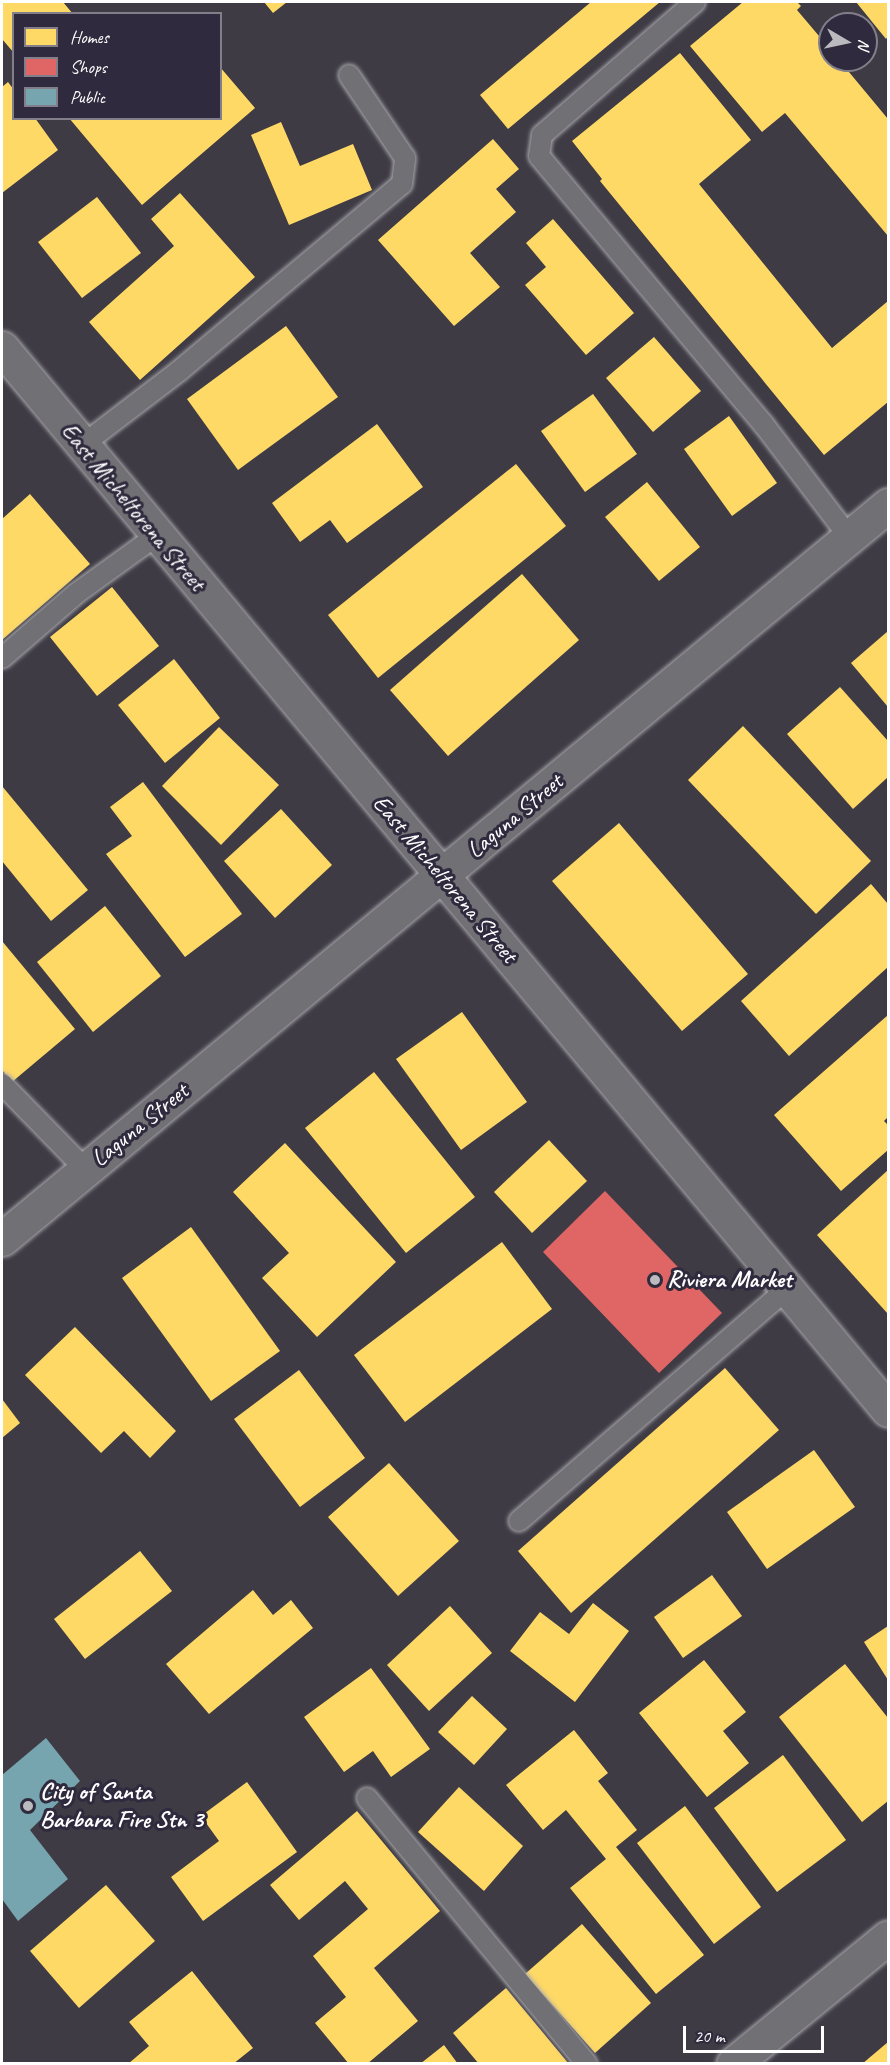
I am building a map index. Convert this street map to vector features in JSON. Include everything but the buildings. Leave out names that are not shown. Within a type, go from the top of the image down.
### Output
[{"type":"street","name":"East Micheltorena Street","points":[[2,348],[156,536],[444,876],[888,1410]]},
{"type":"street","name":"Laguna Street","points":[[2,1239],[444,876],[888,505]]},
{"type":"street","points":[[733,2064],[888,1937]]},
{"type":"lane","points":[[695,2],[542,135],[539,156],[764,425],[849,537]]},
{"type":"lane","points":[[81,446],[179,371],[402,184],[405,158],[349,75]]},
{"type":"lane","points":[[2,658],[77,593],[156,536]]},
{"type":"lane","points":[[2,1084],[86,1170]]},
{"type":"lane","points":[[519,1521],[788,1288]]},
{"type":"lane","points":[[368,1798],[587,2064]]},
{"type":"place","name":"Riviera Market","points":[[655,1280]]},
{"type":"place","name":"City of Santa Barbara Fire Stn 3","points":[[28,1806]]}]
